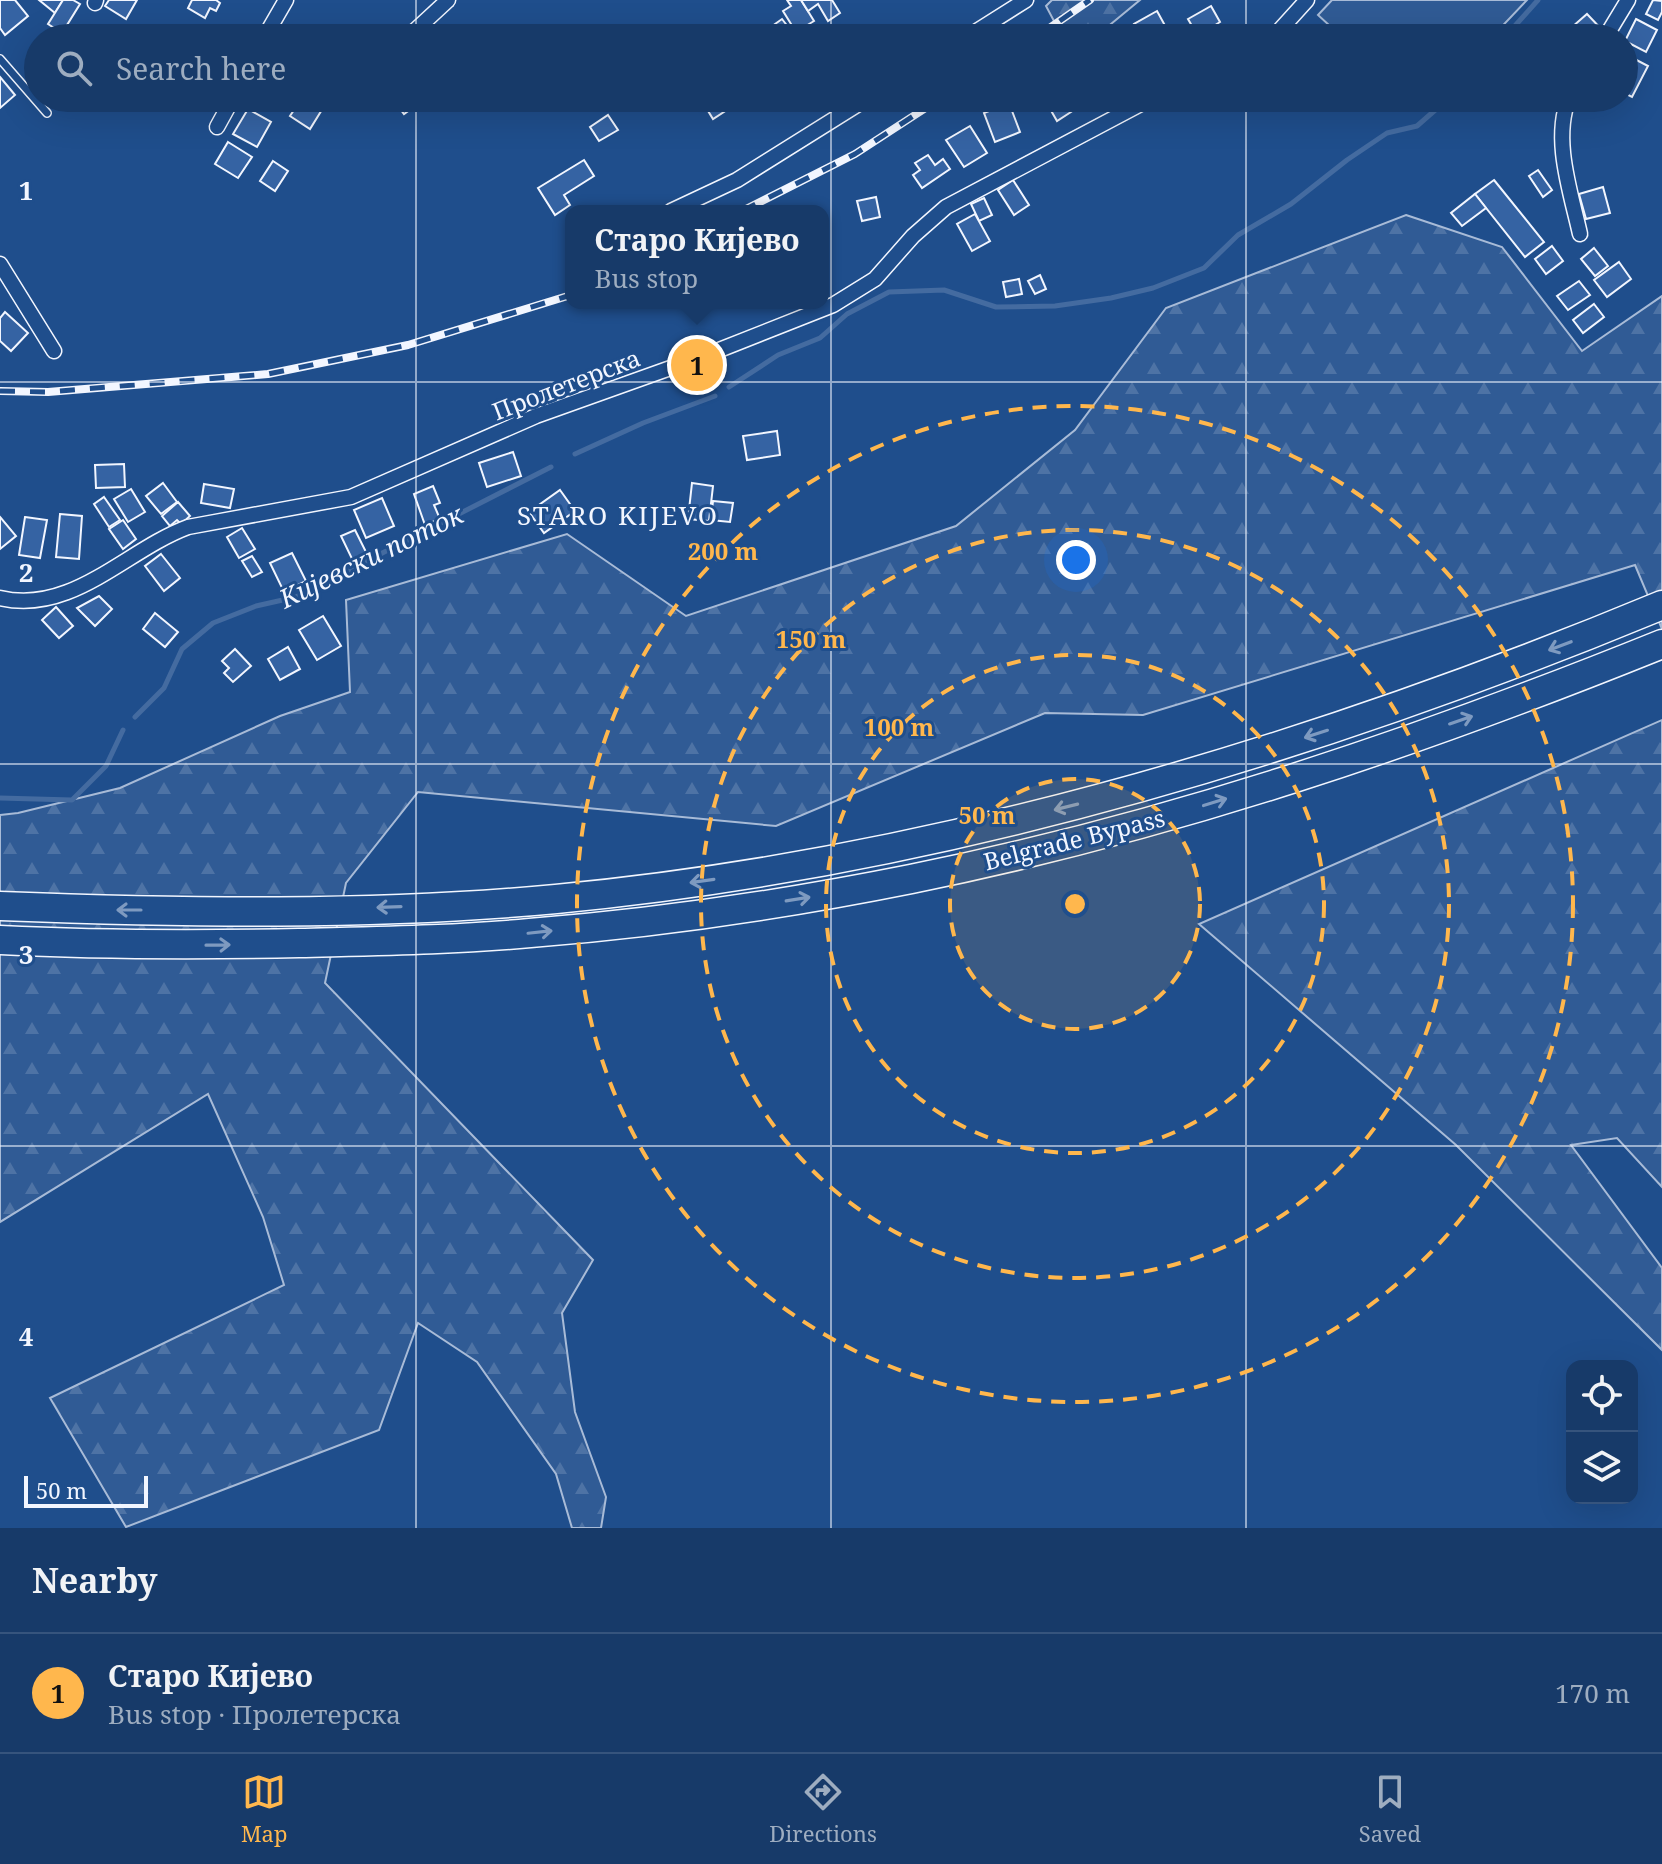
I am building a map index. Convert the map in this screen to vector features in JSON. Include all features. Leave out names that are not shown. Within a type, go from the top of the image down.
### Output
[{"type":"highway","name":"Belgrade Bypass","points":[[0,906],[245,910],[467,905],[556,899],[750,874],[977,829],[1168,780],[1424,697],[1662,605]]},
{"type":"highway","name":"Belgrade Bypass","points":[[0,940],[173,946],[463,937],[580,929],[720,912],[913,878],[1166,817],[1329,766],[1510,703],[1662,644]]},
{"type":"street","points":[[272,24],[286,0]]},
{"type":"street","points":[[422,24],[448,0]]},
{"type":"street","points":[[988,24],[1026,0]]},
{"type":"street","points":[[1285,24],[1307,0]]},
{"type":"street","points":[[1613,24],[1628,0]]},
{"type":"street","points":[[217,127],[225,112]]},
{"type":"street","points":[[684,205],[737,180],[846,112]]},
{"type":"street","name":"Пролетерска","points":[[829,307],[875,279],[913,236],[946,207],[1126,112]]},
{"type":"street","points":[[1565,112],[1564,158],[1580,234]]},
{"type":"street","points":[[0,264],[54,351]]},
{"type":"street","name":"Пролетерска","points":[[0,598],[19,601],[40,599],[78,589],[167,536],[188,527],[351,497],[536,416],[823,309]]},
{"type":"lane","points":[[0,59],[24,87]]},
{"type":"green space","points":[[1052,0],[1140,0],[1111,24],[1056,24],[1046,6]]},
{"type":"green space","points":[[1406,215],[1502,247],[1582,351],[1662,296],[1662,629],[1635,565],[1143,715],[1045,713],[776,826],[418,792],[346,883],[325,983],[593,1260],[562,1313],[575,1412],[606,1497],[601,1528],[572,1528],[556,1474],[477,1362],[418,1323],[379,1430],[126,1527],[50,1398],[284,1285],[263,1217],[208,1094],[0,1222],[0,815],[120,788],[280,716],[350,692],[346,600],[567,534],[686,616],[956,526],[1075,430],[1166,308]]},
{"type":"green space","points":[[1662,720],[1662,1187],[1617,1138],[1571,1145],[1662,1268],[1662,1350],[1456,1145],[1199,924]]},
{"type":"shaded area","points":[[1332,0],[1527,0],[1504,24],[1328,24],[1318,15]]},
{"type":"building","points":[[0,0],[15,0],[28,16],[5,35],[0,28]]},
{"type":"building","points":[[39,0],[63,0],[55,13]]},
{"type":"building","points":[[63,0],[80,4],[68,24],[48,24]]},
{"type":"building","points":[[109,0],[137,0],[126,19],[105,6]]},
{"type":"building","points":[[192,0],[216,0],[220,3],[216,11],[210,8],[205,18],[188,8]]},
{"type":"building","points":[[787,0],[801,0],[814,21],[791,24],[783,11],[791,6]]},
{"type":"building","points":[[801,0],[832,0],[840,13],[828,21],[818,4],[808,11]]},
{"type":"building","points":[[1653,0],[1662,1],[1658,20],[1646,14]]},
{"type":"building","points":[[1211,6],[1220,22],[1191,24],[1188,19]]},
{"type":"building","points":[[1157,11],[1164,24],[1134,24]]},
{"type":"building","points":[[1587,14],[1596,24],[1575,24]]},
{"type":"building","points":[[1636,19],[1657,30],[1646,52],[1638,48],[1638,24],[1634,24]]},
{"type":"building","points":[[1638,61],[1648,66],[1638,85]]},
{"type":"building","points":[[0,77],[15,95],[0,108]]},
{"type":"building","points":[[246,112],[253,112],[271,122],[257,147],[233,134]]},
{"type":"building","points":[[293,112],[321,112],[310,129],[290,116]]},
{"type":"building","points":[[709,112],[724,112],[713,119]]},
{"type":"building","points":[[1012,112],[1020,132],[995,142],[984,113]]},
{"type":"building","points":[[1052,112],[1071,112],[1057,121]]},
{"type":"building","points":[[608,115],[618,130],[599,141],[590,127]]},
{"type":"building","points":[[970,126],[987,153],[964,167],[946,140]]},
{"type":"building","points":[[228,142],[252,157],[238,178],[215,164]]},
{"type":"building","points":[[928,155],[935,165],[943,159],[950,169],[922,188],[913,175],[920,170],[915,163]]},
{"type":"building","points":[[584,160],[594,176],[564,195],[570,205],[565,205],[555,215],[538,188]]},
{"type":"building","points":[[273,161],[288,171],[275,191],[260,181]]},
{"type":"building","points":[[1538,170],[1552,190],[1543,197],[1529,176]]},
{"type":"building","points":[[1013,180],[1029,205],[1014,215],[998,190]]},
{"type":"building","points":[[1494,180],[1544,242],[1525,257],[1475,194]]},
{"type":"building","points":[[1603,187],[1610,213],[1586,219],[1579,194]]},
{"type":"building","points":[[1475,194],[1486,208],[1462,226],[1451,213]]},
{"type":"building","points":[[876,197],[880,217],[862,221],[857,201]]},
{"type":"building","points":[[984,198],[992,215],[979,221],[971,204]]},
{"type":"building","points":[[975,214],[990,241],[972,251],[957,224]]},
{"type":"building","points":[[1552,246],[1563,261],[1546,274],[1535,259]]},
{"type":"building","points":[[1594,248],[1608,266],[1595,276],[1581,259]]},
{"type":"building","points":[[1619,262],[1631,279],[1607,297],[1594,280]]},
{"type":"building","points":[[1040,275],[1046,289],[1035,294],[1028,281]]},
{"type":"building","points":[[1019,279],[1022,294],[1006,297],[1003,282]]},
{"type":"building","points":[[1579,281],[1590,295],[1568,310],[1557,296]]},
{"type":"building","points":[[1594,304],[1604,317],[1583,333],[1573,320]]},
{"type":"building","points":[[5,312],[28,333],[11,351],[0,341],[0,318]]},
{"type":"building","points":[[777,431],[780,455],[747,460],[743,436]]},
{"type":"building","points":[[513,452],[521,476],[487,487],[479,463]]},
{"type":"building","points":[[124,464],[125,487],[96,488],[95,465]]},
{"type":"building","points":[[163,483],[177,502],[161,514],[146,496]]},
{"type":"building","points":[[692,483],[713,486],[709,521],[688,519]]},
{"type":"building","points":[[204,484],[234,489],[230,508],[201,503]]},
{"type":"building","points":[[433,486],[440,503],[434,505],[440,519],[425,525],[414,494]]},
{"type":"building","points":[[131,489],[145,512],[128,522],[114,499]]},
{"type":"building","points":[[560,490],[575,511],[544,533],[529,512]]},
{"type":"building","points":[[104,497],[120,520],[109,527],[94,504]]},
{"type":"building","points":[[382,498],[394,526],[366,538],[354,510]]},
{"type":"building","points":[[713,501],[733,503],[730,522],[711,520]]},
{"type":"building","points":[[178,502],[190,516],[181,524],[177,520],[170,526],[162,516]]},
{"type":"building","points":[[60,514],[82,516],[79,559],[56,557]]},
{"type":"building","points":[[0,517],[16,536],[0,549]]},
{"type":"building","points":[[25,517],[47,520],[40,558],[19,555]]},
{"type":"building","points":[[123,520],[136,539],[123,549],[109,529]]},
{"type":"building","points":[[242,528],[255,549],[239,558],[227,537]]},
{"type":"building","points":[[355,530],[368,556],[354,563],[341,536]]},
{"type":"building","points":[[292,553],[306,581],[284,592],[270,563]]},
{"type":"building","points":[[161,554],[180,578],[164,591],[145,566]]},
{"type":"building","points":[[252,556],[262,572],[252,577],[242,561]]},
{"type":"building","points":[[99,596],[112,609],[95,626],[77,608]]},
{"type":"building","points":[[56,607],[73,626],[59,638],[42,620]]},
{"type":"building","points":[[155,613],[178,632],[165,647],[143,629]]},
{"type":"building","points":[[323,616],[341,646],[317,660],[299,630]]},
{"type":"building","points":[[288,647],[300,669],[280,680],[268,659]]},
{"type":"building","points":[[235,649],[251,666],[233,682],[224,673],[229,668],[222,661]]},
{"type":"waterway","name":"Кијевски поток","points":[[1517,24],[1538,0]]},
{"type":"waterway","name":"Кијевски поток","points":[[729,387],[778,355],[820,338],[847,314],[889,292],[944,290],[996,307],[1055,306],[1153,288],[1204,268],[1238,235],[1291,204],[1347,160],[1387,133],[1417,126],[1433,112]]},
{"type":"waterway","name":"Кијевски поток","points":[[575,454],[643,423],[715,396]]},
{"type":"waterway","name":"Кијевски поток","points":[[135,717],[164,688],[182,649],[213,623],[256,606],[296,597],[551,467]]},
{"type":"waterway","name":"Кијевски поток","points":[[0,798],[72,800],[106,766],[123,730]]},
{"type":"railway","points":[[1055,24],[1090,0]]},
{"type":"railway","points":[[754,205],[855,154],[920,112]]},
{"type":"railway","points":[[0,391],[48,392],[268,374],[408,345],[565,297]]},
{"type":"place","name":"Старо Кијево","points":[[697,365]]},
{"type":"district","name":"STARO KIJEVO","points":[[618,515]]}]
